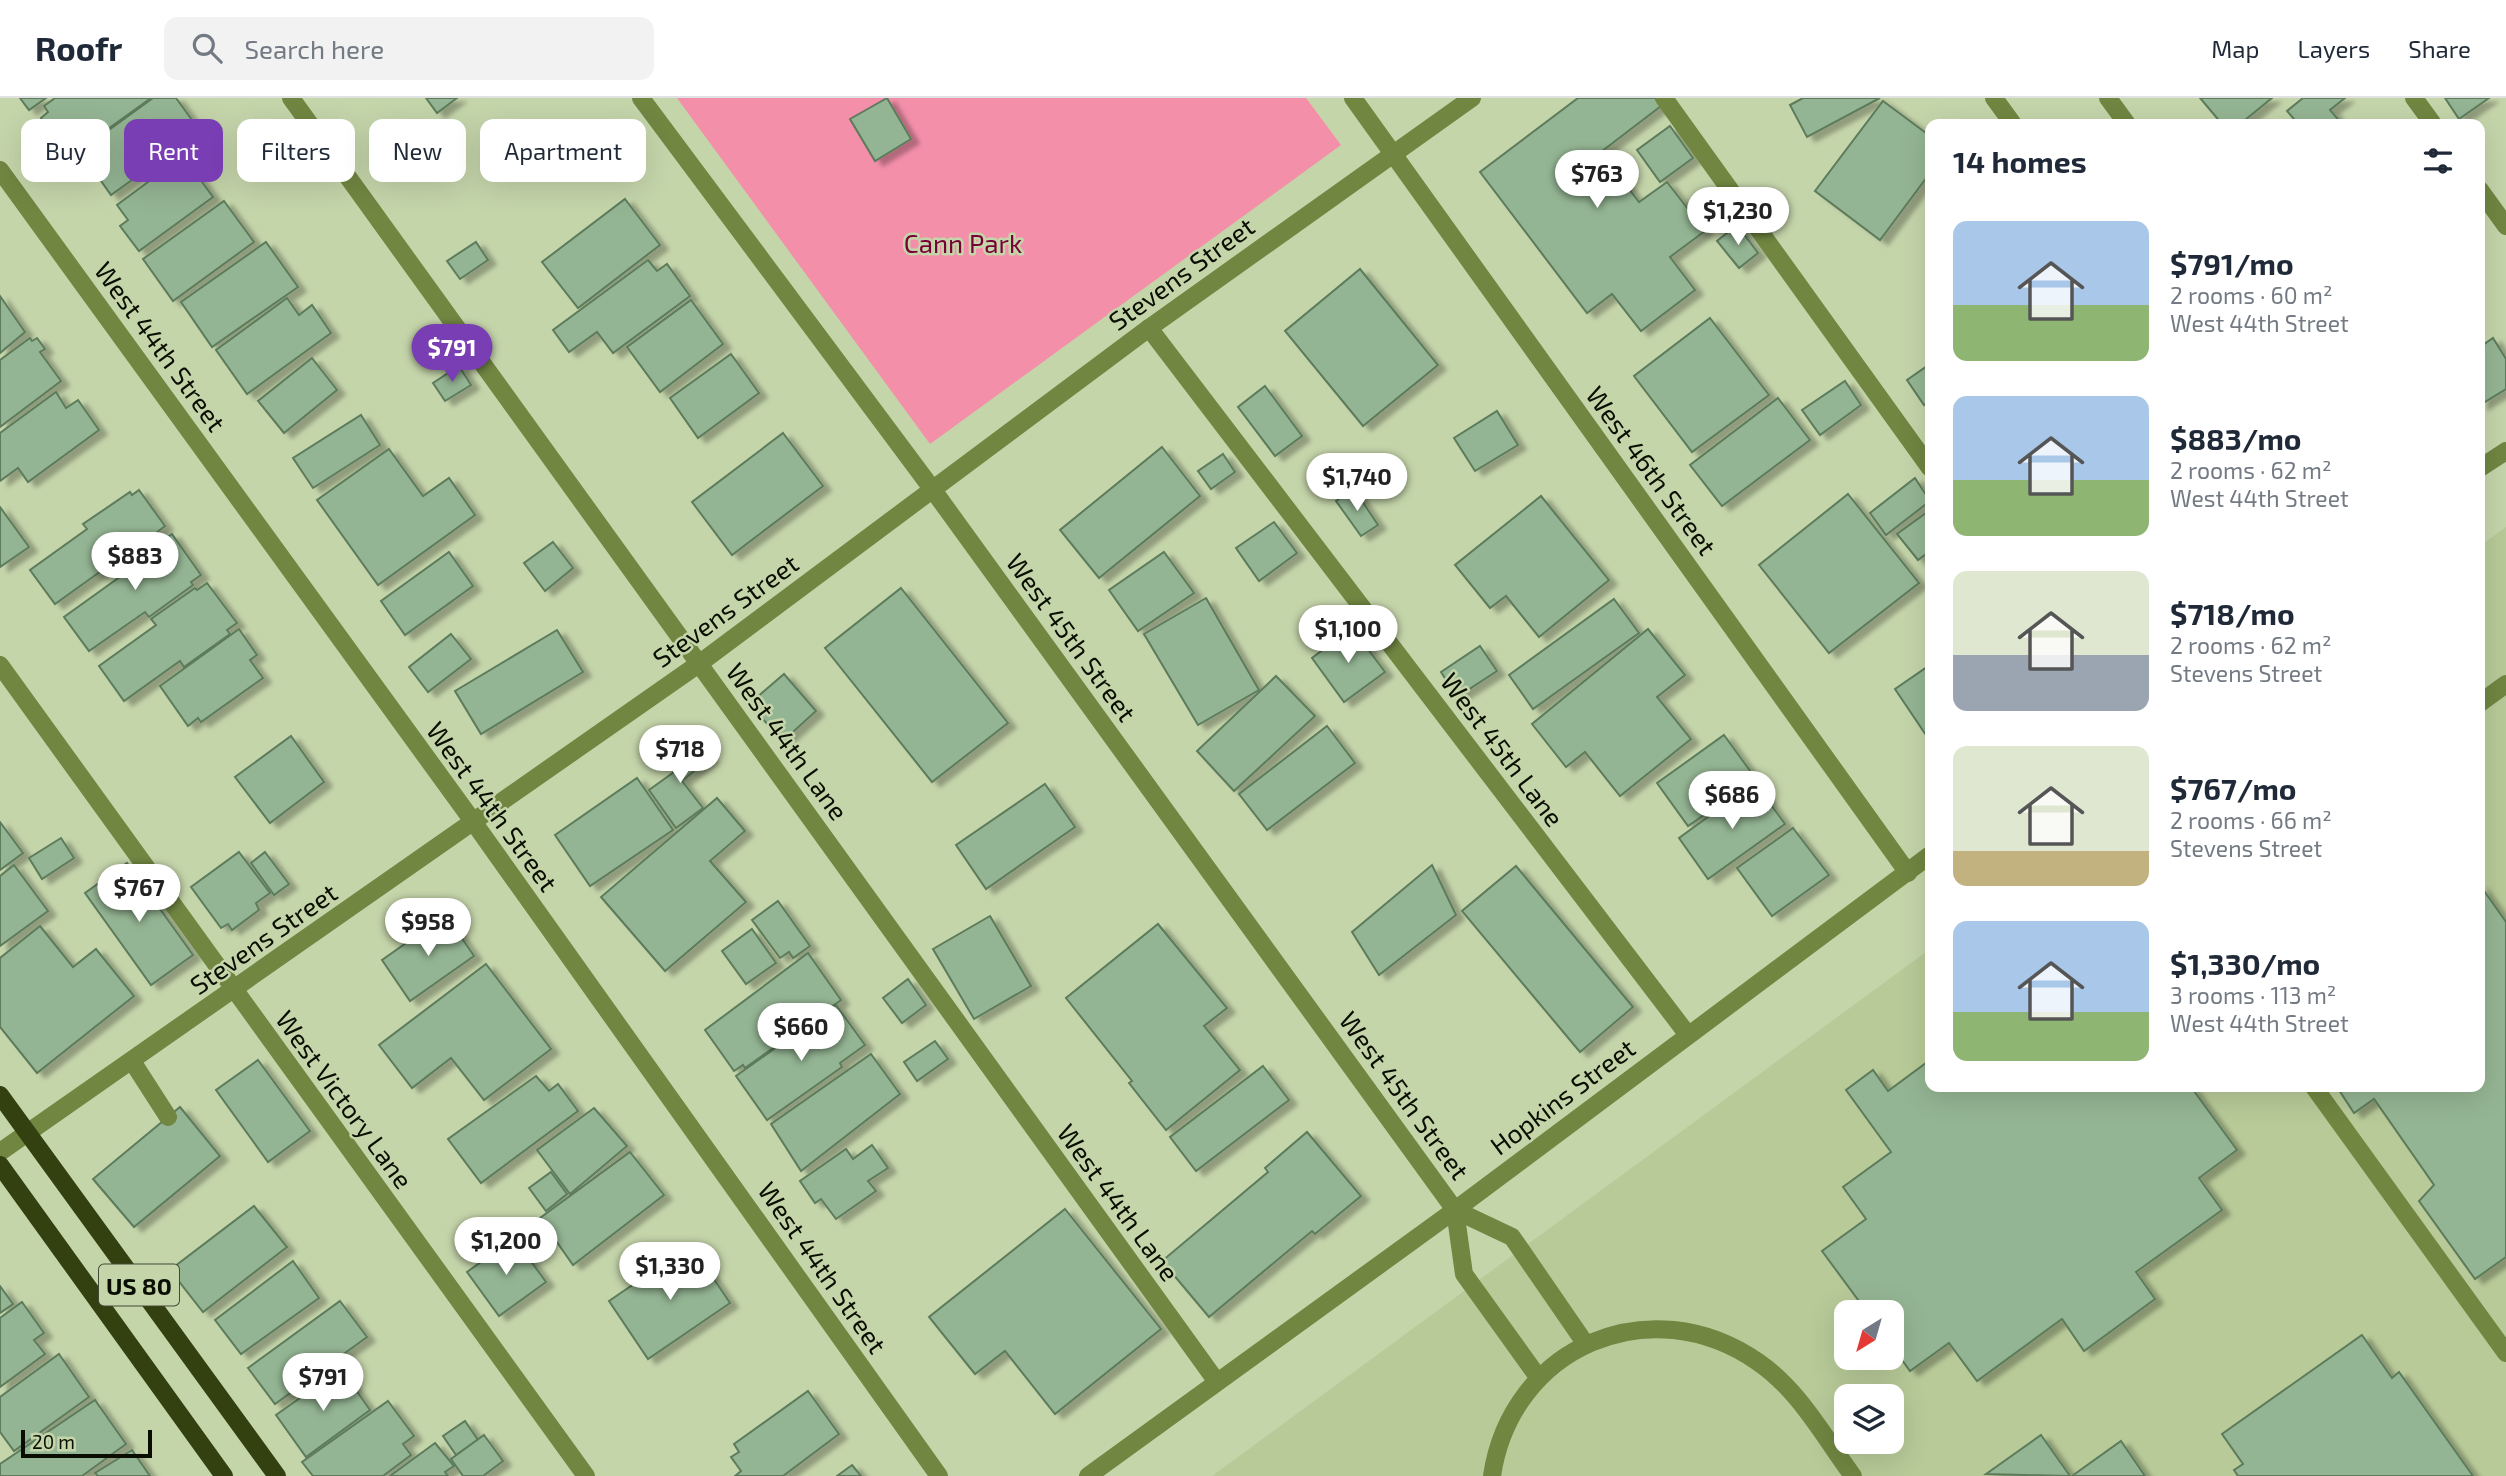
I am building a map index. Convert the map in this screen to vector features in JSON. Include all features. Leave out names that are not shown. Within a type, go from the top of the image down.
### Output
[{"type":"main road","name":"US 80","points":[[0,1095],[277,1476]]},
{"type":"main road","name":"US 80","points":[[0,1165],[224,1476]]},
{"type":"street","name":"West 44th Lane","points":[[291,98],[1217,1382]]},
{"type":"street","name":"West 45th Street","points":[[641,98],[933,490],[1455,1209]]},
{"type":"street","name":"West 46th Street","points":[[1353,98],[1908,873]]},
{"type":"street","name":"Stevens Street","points":[[0,1152],[700,663],[1149,328],[1472,98]]},
{"type":"street","points":[[1664,98],[1925,461]]},
{"type":"street","points":[[1994,98],[2009,119]]},
{"type":"street","points":[[2108,98],[2123,119]]},
{"type":"street","points":[[2414,98],[2429,119]]},
{"type":"street","name":"West 44th Street","points":[[0,170],[472,820],[939,1476]]},
{"type":"street","points":[[2485,197],[2506,226]]},
{"type":"street","name":"West 45th Lane","points":[[1149,328],[1688,1035]]},
{"type":"street","points":[[2485,465],[2506,451]]},
{"type":"street","name":"West Victory Lane","points":[[0,665],[586,1476]]},
{"type":"street","points":[[2485,699],[2506,684]]},
{"type":"street","name":"Hopkins Street","points":[[1088,1476],[1455,1209],[1925,859]]},
{"type":"street","points":[[132,1061],[168,1117]]},
{"type":"street","points":[[2318,1092],[2506,1353]]},
{"type":"street","points":[[1455,1209],[1512,1237],[1586,1343]]},
{"type":"street","points":[[1455,1209],[1464,1274],[1538,1377]]},
{"type":"street","points":[[1492,1476],[1504,1427],[1517,1402],[1538,1377],[1586,1343],[1625,1331],[1671,1331],[1697,1335],[1741,1352],[1759,1363],[1796,1397],[1853,1476]]},
{"type":"shaded area","points":[[2506,527],[2506,1476],[1212,1476],[1925,953],[1925,1092],[2485,1092],[2485,542]]},
{"type":"green space","name":"Cann Park","points":[[677,98],[1306,98],[1341,145],[930,444]]},
{"type":"building","points":[[20,98],[46,98],[29,110]]},
{"type":"building","points":[[55,98],[151,98],[110,128],[110,119],[42,119],[48,112],[44,106]]},
{"type":"building","points":[[153,98],[176,98],[191,119],[124,119]]},
{"type":"building","points":[[426,98],[457,98],[437,113]]},
{"type":"building","points":[[887,98],[911,139],[875,161],[850,119]]},
{"type":"building","points":[[1578,98],[1655,98],[1661,106],[1601,152],[1639,202],[1667,182],[1705,231],[1670,257],[1695,290],[1641,331],[1612,294],[1587,313],[1480,172]]},
{"type":"building","points":[[1803,98],[1880,98],[1807,137],[1790,105]]},
{"type":"building","points":[[2200,98],[2272,98],[2246,119],[2218,119]]},
{"type":"building","points":[[2303,98],[2345,98],[2330,110],[2338,119],[2294,119],[2287,111]]},
{"type":"building","points":[[2445,98],[2489,98],[2459,119]]},
{"type":"building","points":[[1883,101],[1925,132],[1925,180],[1880,240],[1815,191]]},
{"type":"building","points":[[124,119],[124,182],[129,182],[111,195],[102,182],[110,182],[110,129]]},
{"type":"building","points":[[1670,126],[1693,158],[1660,182],[1637,150]]},
{"type":"building","points":[[148,182],[202,182],[213,197],[139,251],[120,226],[128,220],[117,205]]},
{"type":"building","points":[[625,199],[660,245],[578,308],[542,262]]},
{"type":"building","points":[[224,201],[254,242],[173,301],[143,259]]},
{"type":"building","points":[[1737,225],[1758,253],[1739,268],[1717,241]]},
{"type":"building","points":[[266,242],[298,287],[212,347],[181,302]]},
{"type":"building","points":[[476,242],[488,260],[460,279],[447,261]]},
{"type":"building","points":[[648,260],[657,271],[667,264],[690,296],[613,353],[597,332],[569,352],[553,330]]},
{"type":"building","points":[[1360,269],[1438,365],[1363,426],[1285,331]]},
{"type":"building","points":[[0,296],[25,332],[0,353]]},
{"type":"building","points":[[287,298],[299,315],[312,305],[331,333],[247,394],[216,350]]},
{"type":"building","points":[[691,300],[723,344],[660,392],[627,347]]},
{"type":"building","points":[[1710,318],[1769,395],[1692,452],[1634,376]]},
{"type":"building","points":[[30,338],[32,341],[37,338],[45,349],[40,352],[61,381],[0,427],[0,360]]},
{"type":"building","points":[[2493,338],[2506,359],[2506,389],[2485,402],[2485,344]]},
{"type":"building","points":[[731,354],[759,393],[698,438],[670,398]]},
{"type":"building","points":[[312,358],[337,390],[284,433],[258,401]]},
{"type":"building","points":[[459,366],[471,385],[445,401],[433,383]]},
{"type":"building","points":[[1925,367],[1925,404],[1924,405],[1907,380]]},
{"type":"building","points":[[1845,381],[1861,405],[1820,435],[1802,410]]},
{"type":"building","points":[[1265,386],[1302,436],[1275,456],[1238,407]]},
{"type":"building","points":[[56,392],[66,408],[78,400],[99,430],[28,482],[18,468],[0,481],[0,433]]},
{"type":"building","points":[[1778,398],[1810,440],[1722,506],[1690,465]]},
{"type":"building","points":[[1497,411],[1518,445],[1475,471],[1454,438]]},
{"type":"building","points":[[361,415],[380,445],[313,488],[293,458]]},
{"type":"building","points":[[783,433],[823,486],[732,555],[692,502]]},
{"type":"building","points":[[1162,447],[1200,496],[1099,578],[1060,530]]},
{"type":"building","points":[[389,449],[423,496],[449,478],[475,515],[378,585],[317,500]]},
{"type":"building","points":[[1223,454],[1235,472],[1211,489],[1198,471]]},
{"type":"building","points":[[1915,478],[1925,493],[1925,505],[1886,535],[1870,513]]},
{"type":"building","points":[[1354,489],[1378,525],[1361,536],[1336,501]]},
{"type":"building","points":[[139,490],[165,526],[156,533],[158,537],[114,568],[111,564],[55,604],[30,570],[87,529],[83,524],[130,492],[132,495]]},
{"type":"building","points":[[1848,494],[1919,583],[1829,653],[1759,565]]},
{"type":"building","points":[[1541,496],[1609,580],[1539,637],[1506,596],[1490,608],[1455,565]]},
{"type":"building","points":[[0,507],[29,547],[0,567]]},
{"type":"building","points":[[1925,514],[1925,555],[1918,560],[1897,534]]},
{"type":"building","points":[[1274,522],[1297,553],[1259,581],[1236,548]]},
{"type":"building","points":[[172,534],[201,575],[191,582],[193,585],[149,617],[145,612],[89,651],[64,617],[121,576],[116,569],[159,538],[162,541]]},
{"type":"building","points":[[553,542],[573,568],[545,591],[524,563]]},
{"type":"building","points":[[449,552],[473,586],[405,635],[381,601]]},
{"type":"building","points":[[1164,552],[1194,593],[1138,631],[1109,590]]},
{"type":"building","points":[[207,583],[237,623],[227,630],[230,634],[184,667],[180,661],[124,701],[99,666],[156,625],[151,619],[195,588],[197,590]]},
{"type":"building","points":[[901,588],[1008,723],[932,782],[825,648]]},
{"type":"building","points":[[1206,598],[1259,690],[1198,725],[1144,634]]},
{"type":"building","points":[[1614,599],[1639,633],[1533,709],[1509,675]]},
{"type":"building","points":[[1352,628],[1385,672],[1344,702],[1312,658]]},
{"type":"building","points":[[239,629],[257,655],[250,660],[263,678],[201,722],[198,718],[188,726],[160,686]]},
{"type":"building","points":[[1648,629],[1685,675],[1657,697],[1691,739],[1620,796],[1585,752],[1566,767],[1532,724]]},
{"type":"building","points":[[557,630],[583,672],[481,734],[455,691]]},
{"type":"building","points":[[451,634],[471,659],[428,692],[409,667]]},
{"type":"building","points":[[1480,646],[1497,671],[1457,697],[1441,672]]},
{"type":"building","points":[[1925,668],[1925,734],[1895,689]]},
{"type":"building","points":[[784,674],[816,711],[783,741],[749,704]]},
{"type":"building","points":[[1276,676],[1315,716],[1234,791],[1197,751]]},
{"type":"building","points":[[1327,726],[1355,763],[1267,830],[1239,794]]},
{"type":"building","points":[[1724,735],[1756,779],[1688,826],[1657,783]]},
{"type":"building","points":[[291,736],[324,782],[270,823],[235,777]]},
{"type":"building","points":[[695,739],[710,758],[682,781],[703,808],[676,828],[649,790],[674,772],[665,763]]},
{"type":"building","points":[[637,778],[673,830],[590,886],[555,835]]},
{"type":"building","points":[[1755,783],[1785,824],[1708,879],[1679,838]]},
{"type":"building","points":[[1045,784],[1075,827],[986,889],[956,845]]},
{"type":"building","points":[[717,798],[745,831],[710,861],[746,902],[665,971],[601,897]]},
{"type":"building","points":[[0,822],[23,853],[0,870]]},
{"type":"building","points":[[1793,828],[1829,875],[1772,916],[1737,868]]},
{"type":"building","points":[[61,838],[74,858],[42,879],[29,858]]},
{"type":"building","points":[[239,852],[270,893],[256,903],[259,910],[232,930],[228,924],[221,928],[191,887]]},
{"type":"building","points":[[265,852],[289,884],[274,895],[251,863]]},
{"type":"building","points":[[127,863],[193,955],[151,985],[85,893]]},
{"type":"building","points":[[14,865],[48,911],[0,946],[0,876]]},
{"type":"building","points":[[1432,865],[1456,915],[1379,975],[1352,932]]},
{"type":"building","points":[[1516,866],[1633,1007],[1580,1052],[1462,911]]},
{"type":"building","points":[[2485,892],[2506,922],[2506,1257],[2475,1279],[2419,1201],[2434,1185],[2374,1099],[2354,1113],[2340,1092],[2485,1092]]},
{"type":"building","points":[[778,901],[810,946],[793,958],[789,952],[780,958],[752,920]]},
{"type":"building","points":[[446,915],[474,956],[410,1001],[382,960]]},
{"type":"building","points":[[990,916],[1031,986],[974,1019],[933,949]]},
{"type":"building","points":[[1158,924],[1227,1008],[1204,1026],[1240,1070],[1166,1130],[1129,1083],[1132,1081],[1066,998]]},
{"type":"building","points":[[40,926],[73,967],[96,949],[134,996],[37,1073],[0,1027],[0,958]]},
{"type":"building","points":[[752,929],[776,963],[746,984],[722,951]]},
{"type":"building","points":[[808,953],[841,1000],[745,1068],[743,1065],[734,1071],[705,1030]]},
{"type":"building","points":[[486,964],[551,1049],[484,1100],[451,1058],[412,1088],[379,1045]]},
{"type":"building","points":[[908,979],[926,1005],[902,1023],[883,998]]},
{"type":"building","points":[[836,1005],[865,1045],[840,1063],[842,1067],[767,1120],[736,1076]]},
{"type":"building","points":[[935,1041],[948,1059],[917,1081],[904,1062]]},
{"type":"building","points":[[871,1054],[900,1094],[801,1171],[771,1124]]},
{"type":"building","points":[[258,1060],[310,1131],[268,1162],[216,1090]]},
{"type":"building","points":[[1925,1064],[1925,1092],[2195,1092],[2237,1150],[2199,1178],[2222,1210],[2136,1272],[2155,1299],[2084,1351],[2062,1319],[1977,1381],[1949,1343],[1910,1371],[1904,1363],[1904,1300],[1858,1300],[1822,1251],[1866,1219],[1843,1187],[1891,1152],[1846,1090],[1873,1070],[1888,1091]]},
{"type":"building","points":[[1263,1066],[1289,1100],[1196,1171],[1170,1137]]},
{"type":"building","points":[[536,1076],[549,1091],[558,1084],[578,1111],[481,1183],[448,1139]]},
{"type":"building","points":[[180,1107],[220,1156],[134,1227],[93,1179]]},
{"type":"building","points":[[594,1108],[627,1146],[570,1194],[537,1150]]},
{"type":"building","points":[[1307,1132],[1361,1196],[1315,1234],[1312,1231],[1209,1317],[1162,1261],[1268,1172],[1265,1168]]},
{"type":"building","points":[[872,1145],[888,1168],[868,1181],[876,1191],[836,1219],[821,1199],[815,1203],[800,1181],[846,1149],[853,1159]]},
{"type":"building","points":[[630,1152],[664,1195],[573,1265],[540,1218]]},
{"type":"building","points":[[551,1172],[567,1194],[546,1211],[529,1188]]},
{"type":"building","points":[[254,1206],[287,1247],[203,1312],[170,1270]]},
{"type":"building","points":[[1065,1209],[1161,1329],[1055,1414],[1005,1351],[975,1374],[929,1317]]},
{"type":"building","points":[[514,1238],[546,1282],[499,1316],[467,1272]]},
{"type":"building","points":[[691,1245],[730,1303],[648,1359],[609,1301]]},
{"type":"building","points":[[293,1261],[319,1298],[241,1354],[215,1320]]},
{"type":"building","points":[[0,1286],[13,1304],[0,1313]]},
{"type":"building","points":[[340,1301],[367,1337],[275,1404],[248,1368]]},
{"type":"building","points":[[22,1302],[44,1333],[34,1340],[45,1354],[0,1387],[0,1318]]},
{"type":"building","points":[[2362,1335],[2392,1378],[2399,1372],[2473,1476],[2238,1476],[2234,1470],[2243,1464],[2222,1434]]},
{"type":"building","points":[[59,1354],[89,1397],[14,1451],[0,1432],[0,1397]]},
{"type":"building","points":[[341,1369],[370,1410],[306,1457],[276,1415]]},
{"type":"building","points":[[808,1391],[839,1434],[783,1476],[735,1476],[741,1471],[731,1457],[739,1452],[734,1444]]},
{"type":"building","points":[[95,1400],[126,1444],[82,1476],[0,1476],[0,1464]]},
{"type":"building","points":[[388,1401],[414,1436],[403,1444],[411,1455],[383,1476],[313,1476],[302,1462]]},
{"type":"building","points":[[465,1421],[478,1440],[456,1455],[443,1436]]},
{"type":"building","points":[[484,1435],[503,1461],[483,1476],[463,1476],[451,1459]]},
{"type":"building","points":[[2041,1435],[2070,1476],[1986,1474]]},
{"type":"building","points":[[2121,1441],[2145,1476],[2072,1476]]},
{"type":"building","points":[[435,1443],[454,1466],[445,1472],[448,1476],[390,1476]]},
{"type":"building","points":[[132,1450],[150,1476],[98,1476],[95,1473]]},
{"type":"building","points":[[852,1465],[861,1476],[837,1476]]}]
